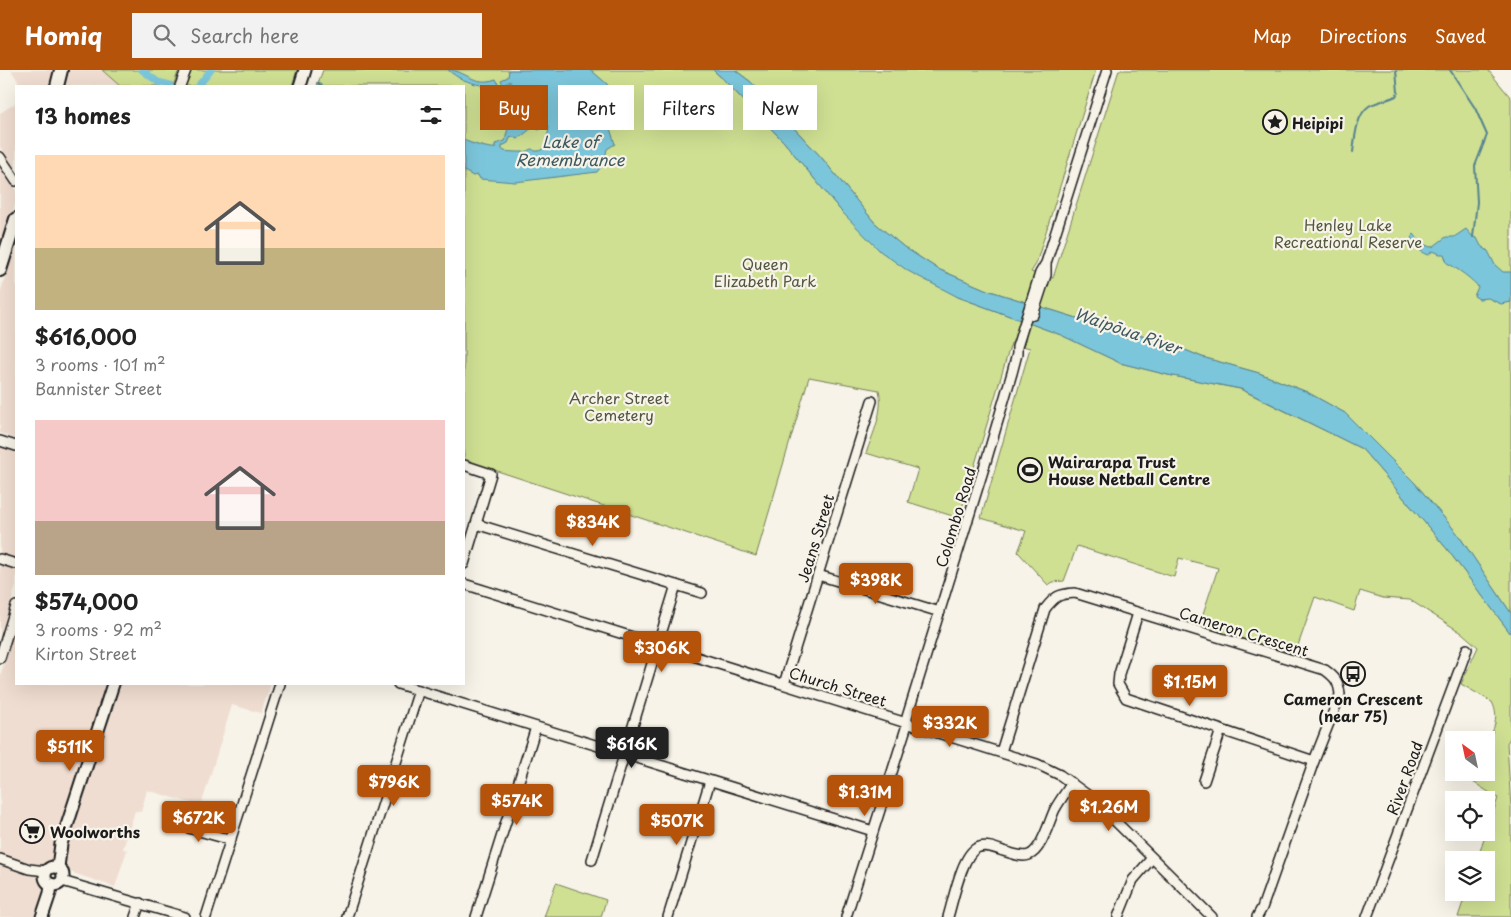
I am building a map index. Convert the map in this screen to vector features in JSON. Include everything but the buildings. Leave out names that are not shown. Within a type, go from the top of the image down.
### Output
[{"type":"highway","points":[[57,85],[62,70]]},
{"type":"highway","points":[[0,270],[15,222]]},
{"type":"main road","points":[[300,85],[305,70]]},
{"type":"main road","points":[[42,917],[50,893],[62,872],[58,867],[61,844],[113,685]]},
{"type":"main road","points":[[56,882],[45,878],[46,871],[51,867],[58,867]]},
{"type":"street","points":[[180,85],[186,70]]},
{"type":"street","name":"Colombo Road","points":[[846,917],[903,738],[906,722],[1019,350],[1107,70]]},
{"type":"street","points":[[0,157],[15,180]]},
{"type":"street","name":"Jeans Street","points":[[784,684],[872,400]]},
{"type":"street","points":[[0,441],[15,446]]},
{"type":"street","points":[[465,465],[491,474],[465,561]]},
{"type":"street","points":[[476,524],[702,593]]},
{"type":"street","points":[[0,559],[15,564]]},
{"type":"street","points":[[818,575],[940,612]]},
{"type":"street","name":"Church Street","points":[[465,584],[1037,764],[1072,783],[1093,799],[1212,917]]},
{"type":"street","points":[[592,860],[676,585]]},
{"type":"street","name":"Cameron Crescent","points":[[1001,752],[1045,609],[1052,600],[1061,594],[1075,593],[1325,670],[1335,676],[1340,685],[1340,695],[1314,761],[1262,908],[1257,917]]},
{"type":"street","points":[[0,658],[15,609]]},
{"type":"street","points":[[1138,613],[1119,674],[1118,684],[1126,698],[1314,761]]},
{"type":"street","name":"River Road","points":[[1367,917],[1467,649]]},
{"type":"street","points":[[206,917],[280,685]]},
{"type":"street","points":[[403,685],[423,689],[536,727],[872,831]]},
{"type":"street","points":[[347,917],[423,689]]},
{"type":"street","points":[[476,917],[536,727]]},
{"type":"street","points":[[1204,781],[1221,730]]},
{"type":"street","points":[[668,917],[710,781]]},
{"type":"street","points":[[948,917],[965,862],[970,852],[978,847],[988,846],[1020,856],[1029,855],[1041,842],[1056,809],[1072,783]]},
{"type":"street","points":[[174,824],[230,840]]},
{"type":"street","points":[[1118,917],[1133,880],[1152,858]]},
{"type":"street","points":[[0,859],[29,869],[46,871]]},
{"type":"street","points":[[56,882],[140,903],[185,917]]},
{"type":"street","points":[[136,917],[140,903]]},
{"type":"shaded area","points":[[11,70],[56,70],[51,85],[20,85]]},
{"type":"shaded area","points":[[69,70],[102,70],[119,85],[64,85]]},
{"type":"shaded area","points":[[15,104],[15,168],[0,147],[0,113]]},
{"type":"shaded area","points":[[0,166],[15,188],[15,204],[0,252]]},
{"type":"shaded area","points":[[15,244],[15,439],[0,433],[0,293]]},
{"type":"shaded area","points":[[0,446],[15,450],[15,559],[0,553]]},
{"type":"shaded area","points":[[0,563],[15,568],[15,589],[0,639]]},
{"type":"shaded area","points":[[15,628],[15,685],[107,685],[49,865],[42,869],[0,854],[0,676]]},
{"type":"shaded area","points":[[119,685],[271,685],[261,713],[232,705],[201,806],[147,790],[141,812],[135,811],[123,849],[127,850],[115,887],[67,871],[65,866],[66,847]]},
{"type":"shaded area","points":[[0,865],[38,877],[43,882],[42,898],[34,917],[0,917]]},
{"type":"green space","points":[[102,70],[179,70],[173,85],[119,85]]},
{"type":"green space","points":[[191,70],[297,70],[292,85],[185,85]]},
{"type":"green space","points":[[323,70],[713,70],[729,85],[644,85],[644,130],[733,130],[733,89],[743,100],[743,130],[772,130],[841,211],[958,297],[1061,335],[1120,363],[1168,375],[1240,389],[1362,449],[1447,549],[1511,634],[1511,736],[1507,743],[1511,808],[1511,917],[1458,917],[1463,901],[1495,901],[1495,851],[1480,851],[1483,841],[1495,841],[1495,807],[1498,798],[1495,796],[1495,791],[1487,791],[1473,782],[1495,781],[1495,731],[1492,731],[1496,715],[1495,708],[1492,702],[1461,684],[1478,647],[1462,633],[1410,600],[1383,598],[1360,591],[1354,611],[1315,597],[1295,654],[1199,626],[1218,568],[1179,558],[1174,577],[1077,546],[1064,581],[1053,582],[1048,585],[1018,552],[1026,531],[981,518],[1030,348],[1011,343],[959,518],[908,502],[918,469],[866,453],[879,414],[879,390],[809,377],[756,556],[465,460],[465,85],[317,85]]},
{"type":"green space","name":"Henley Lake Recreational Reserve","points":[[735,70],[1096,70],[1036,264],[1031,272],[1053,278],[1119,70],[1488,70],[1511,98],[1511,613],[1457,533],[1414,482],[1345,413],[1307,392],[1259,373],[1202,357],[1154,337],[1122,332],[987,290],[938,269],[904,247],[875,223],[821,157],[796,130],[817,130],[817,85],[754,85]]},
{"type":"green space","points":[[556,883],[606,900],[601,917],[544,917]]},
{"type":"water","points":[[448,70],[475,80],[488,81],[496,79],[499,85],[472,83]]},
{"type":"water","name":"Lake of Remembrance","points":[[509,70],[591,70],[607,84],[558,85],[558,130],[611,130],[615,144],[607,149],[604,163],[597,172],[515,182],[480,179],[478,175],[473,176],[465,172],[465,140],[480,146],[495,148],[495,144],[505,141],[507,130],[529,130],[518,139],[510,138],[508,143],[502,146],[502,149],[514,152],[525,152],[532,149],[540,151],[546,142],[549,128],[548,85],[512,85],[510,81],[503,85],[501,80],[508,77]]},
{"type":"water","points":[[713,70],[735,70],[754,85],[743,85],[743,100],[733,89],[733,85],[729,85]]},
{"type":"water","points":[[772,130],[796,130],[821,157],[875,223],[904,247],[938,269],[987,290],[1122,332],[1154,337],[1202,357],[1259,373],[1307,392],[1345,413],[1414,482],[1457,533],[1511,613],[1511,634],[1447,549],[1362,449],[1241,389],[1168,375],[1120,363],[1061,335],[958,297],[908,271],[880,251],[841,211]]},
{"type":"water","points":[[1466,229],[1488,251],[1495,265],[1503,272],[1511,272],[1511,302],[1501,304],[1488,298],[1479,299],[1474,296],[1478,287],[1464,274],[1447,263],[1444,254],[1433,251],[1428,255],[1419,250],[1411,238],[1414,234],[1421,243],[1430,247],[1446,237],[1454,237]]},
{"type":"waterway","points":[[142,70],[158,82],[170,85]]},
{"type":"waterway","points":[[199,85],[211,70]]},
{"type":"waterway","points":[[1353,152],[1361,115],[1369,106],[1396,96],[1398,92],[1396,70]]},
{"type":"waterway","points":[[1450,70],[1475,108],[1487,135],[1475,166],[1477,202],[1473,237]]},
{"type":"place","name":"Heipipi","points":[[1275,122]]},
{"type":"place","name":"Wairarapa Trust House Netball Centre","points":[[1030,470]]},
{"type":"place","name":"Cameron Crescent (near 75)","points":[[1353,674]]},
{"type":"place","name":"Woolworths","points":[[32,831]]},
{"type":"park label","name":"Queen Elizabeth Park","points":[[765,272]]},
{"type":"park label","name":"Archer Street Cemetery","points":[[619,406]]},
{"type":"water label","name":"Waipōua River","points":[[1128,330]]}]
